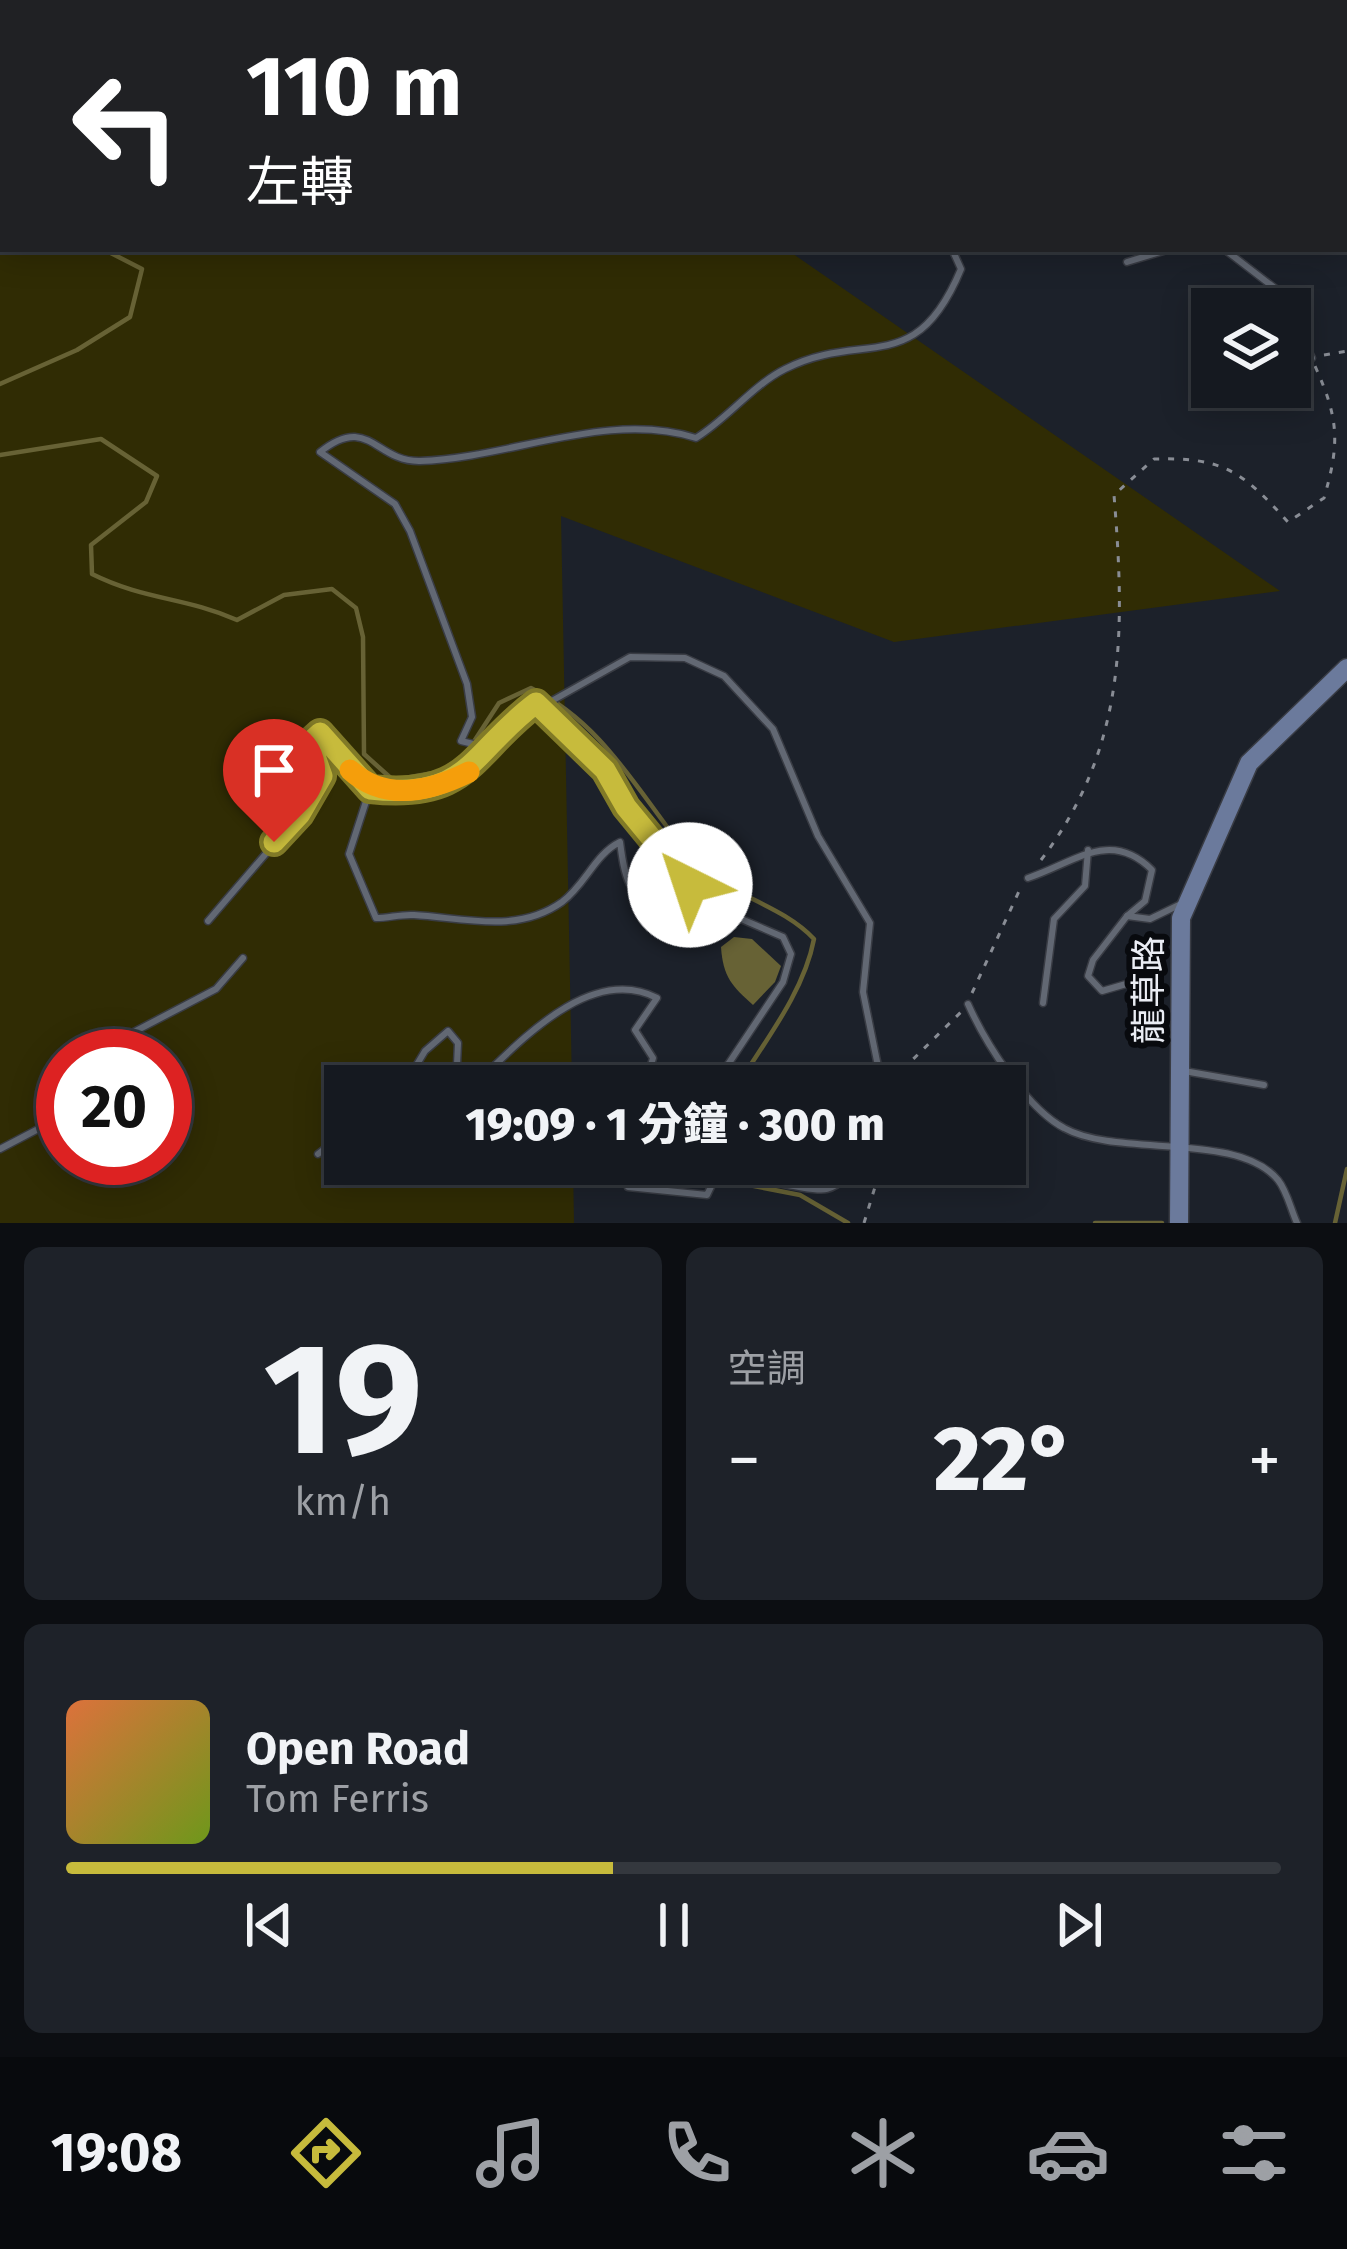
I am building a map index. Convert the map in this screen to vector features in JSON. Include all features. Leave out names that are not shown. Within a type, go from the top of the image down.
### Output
[{"type":"street","name":"龍草路","points":[[1179,1223],[1184,909],[1250,763],[1347,668]]},
{"type":"lane","points":[[490,748],[461,741],[472,717],[467,684],[410,531],[395,504],[320,452],[340,436],[356,435],[414,461],[611,430],[669,430],[696,438],[786,368],[886,347],[920,332],[948,301],[961,269],[953,252]]},
{"type":"lane","points":[[1127,262],[1160,252]]},
{"type":"lane","points":[[1228,252],[1275,288]]},
{"type":"lane","points":[[542,707],[580,680],[630,657],[685,658],[724,676],[773,729],[818,836],[870,922],[863,992],[880,1065]]},
{"type":"lane","points":[[370,789],[431,787],[467,774],[513,720],[536,703],[542,707],[605,770],[636,822],[690,885],[732,915],[783,937],[791,954],[768,1008],[728,1065]]},
{"type":"lane","points":[[208,921],[300,814],[322,776],[310,742],[320,733],[370,789]]},
{"type":"lane","points":[[370,789],[350,854],[376,918],[406,914],[522,922],[544,914],[586,883],[604,850],[620,842],[626,881],[645,905],[661,909],[690,885]]},
{"type":"lane","points":[[1028,878],[1063,866],[1088,850],[1109,847],[1138,856],[1152,870],[1145,901],[1126,916],[1093,959],[1088,976],[1102,991],[1133,982]]},
{"type":"lane","points":[[1042,1004],[1054,919],[1085,886],[1088,850]]},
{"type":"lane","points":[[1126,916],[1150,919],[1184,909]]},
{"type":"lane","points":[[140,1029],[216,989],[243,958]]},
{"type":"lane","points":[[498,1065],[564,1008],[591,997],[645,991],[657,998],[635,1030],[653,1058],[651,1065]]},
{"type":"lane","points":[[968,1004],[990,1054],[1063,1128],[1126,1144],[1244,1160],[1277,1179],[1297,1223]]},
{"type":"lane","points":[[417,1065],[448,1031],[458,1043],[457,1065]]},
{"type":"lane","points":[[1181,1071],[1264,1085]]},
{"type":"lane","points":[[0,1149],[36,1130]]},
{"type":"lane","points":[[318,1154],[324,1149]]},
{"type":"lane","points":[[628,1185],[707,1195],[712,1185]]},
{"type":"lane","points":[[798,1185],[824,1191],[834,1185]]},
{"type":"path","points":[[906,1065],[968,1004],[984,959],[1028,878],[1067,826],[1092,778],[1120,670],[1114,495],[1154,459],[1205,458],[1256,486],[1288,522],[1324,499],[1339,448],[1332,402],[1312,358],[1347,351]]},
{"type":"path","points":[[864,1223],[875,1185]]},
{"type":"shaded area","points":[[0,252],[790,252],[1280,591],[894,642],[561,516],[572,1065],[324,1065],[324,1185],[573,1185],[574,1223],[0,1223]]},
{"type":"shaded area","points":[[734,937],[752,939],[781,966],[775,982],[753,1005],[726,974],[721,947]]},
{"type":"waterway","points":[[0,384],[77,350],[130,317],[142,269],[109,252]]},
{"type":"waterway","points":[[0,455],[101,439],[157,476],[146,502],[91,545],[92,574],[237,620],[284,595],[332,589],[356,608],[363,637],[364,754],[393,780],[456,769],[499,703],[531,688],[572,714],[621,765],[694,863],[788,918],[814,939],[793,997],[751,1065]]},
{"type":"waterway","points":[[1335,1223],[1347,1169]]},
{"type":"waterway","points":[[749,1185],[800,1195],[848,1223]]},
{"type":"waterway","points":[[1095,1223],[1162,1223]]},
{"type":"slow traffic","points":[[350,770],[370,789],[389,791],[431,787],[469,772]]},
{"type":"route","points":[[274,842],[300,814],[322,776],[310,742],[320,733],[370,789],[431,787],[467,774],[513,720],[536,703],[578,738],[658,850],[690,885]]}]
